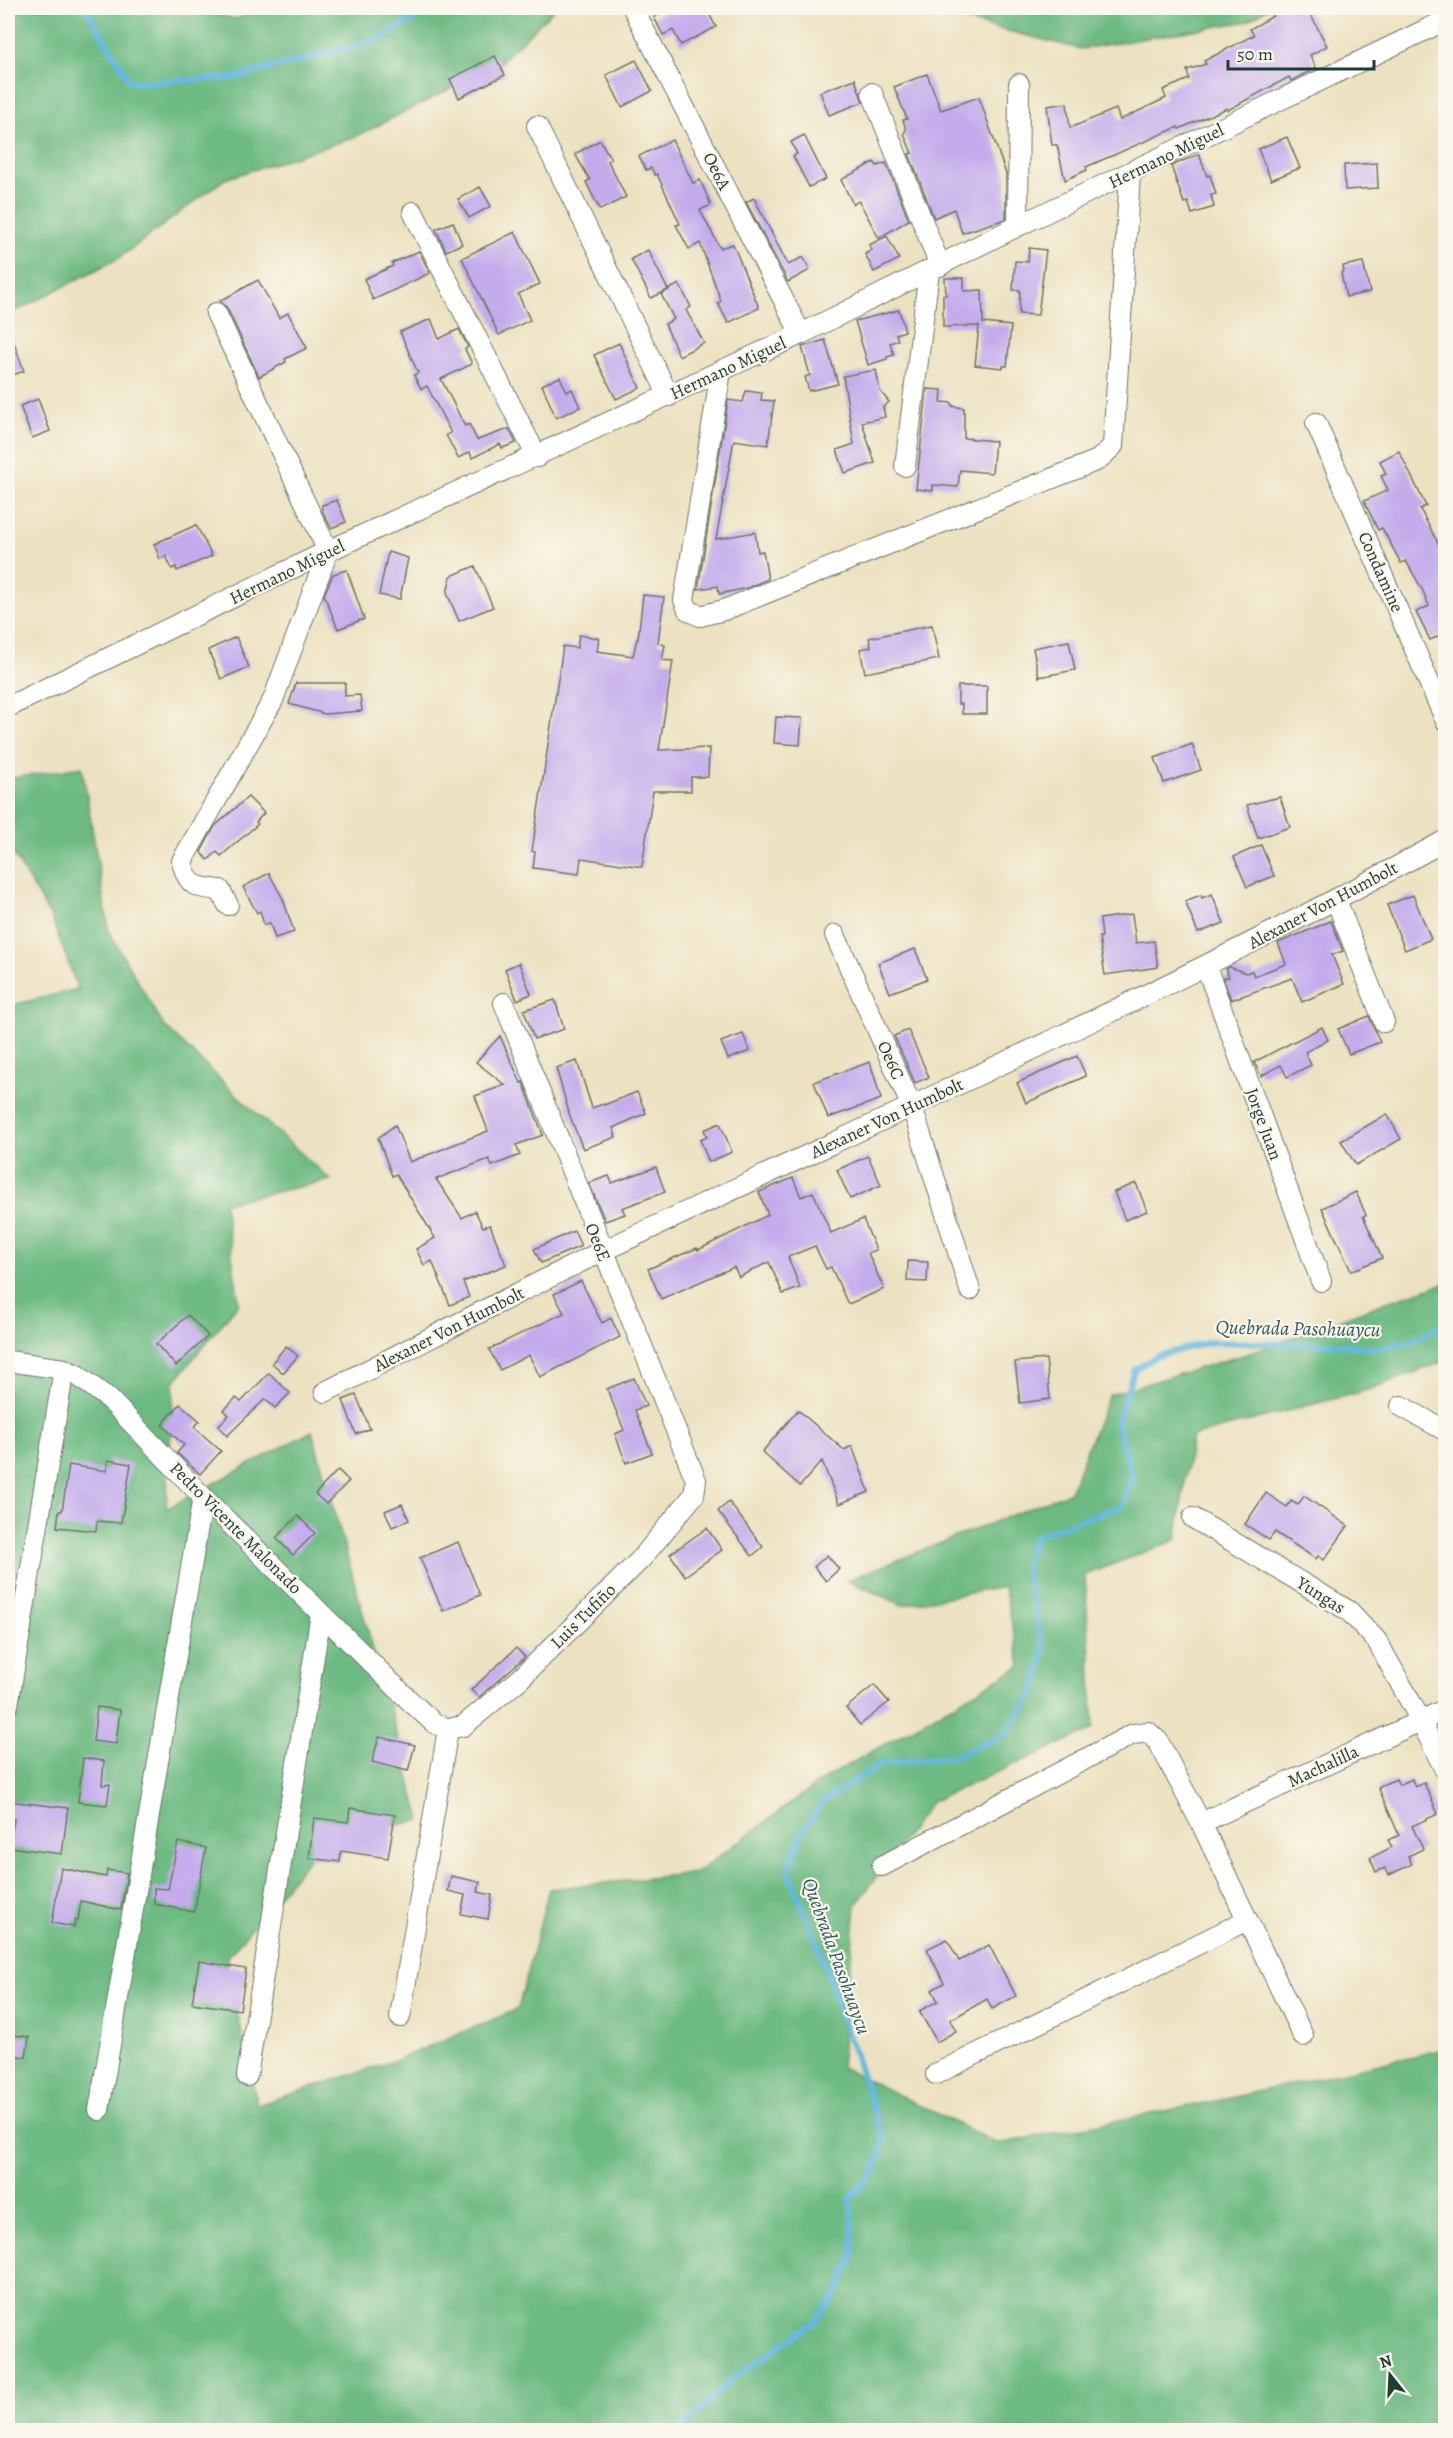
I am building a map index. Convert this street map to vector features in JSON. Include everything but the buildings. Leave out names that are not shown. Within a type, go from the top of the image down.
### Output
[{"type":"street","name":"Oe6A","points":[[633,8],[801,334]]},
{"type":"street","name":"Hermano Miguel","points":[[8,707],[328,551],[801,334],[1018,226],[1446,20]]},
{"type":"street","points":[[1018,226],[1019,84]]},
{"type":"street","points":[[872,93],[935,269],[904,466]]},
{"type":"street","points":[[537,126],[669,396]]},
{"type":"street","points":[[721,371],[684,600],[688,610],[700,616],[724,610],[1098,460],[1106,454],[1113,446],[1130,174]]},
{"type":"street","points":[[413,212],[537,457]]},
{"type":"street","points":[[216,313],[328,551],[273,700],[182,861],[186,877],[191,882],[197,887],[220,890],[228,905]]},
{"type":"street","name":"Condamine","points":[[1316,423],[1446,721]]},
{"type":"street","name":"Alexaner Von Humbolt","points":[[325,1392],[602,1252],[1206,966],[1336,900],[1446,840]]},
{"type":"street","points":[[1336,900],[1384,1022]]},
{"type":"street","name":"Oe6C","points":[[835,935],[912,1107],[970,1290]]},
{"type":"street","name":"Jorge Juan","points":[[1206,966],[1321,1281]]},
{"type":"street","name":"Oe6E","points":[[504,1003],[602,1252],[696,1480]]},
{"type":"street","name":"Pedro Vicente Malonado","points":[[8,1361],[64,1369],[77,1375],[109,1399],[203,1497],[410,1701],[434,1722],[448,1729]]},
{"type":"street","points":[[8,1706],[64,1369]]},
{"type":"street","points":[[1401,1406],[1446,1431]]},
{"type":"street","name":"Luis Tufiño","points":[[448,1729],[463,1726],[520,1679],[640,1559],[694,1495],[696,1480]]},
{"type":"street","points":[[99,2110],[203,1497]]},
{"type":"street","name":"Yungas","points":[[1193,1518],[1349,1611],[1377,1641],[1446,1772]]},
{"type":"street","points":[[248,2076],[321,1613]]},
{"type":"street","name":"Machalilla","points":[[1201,1823],[1446,1709]]},
{"type":"street","points":[[400,2017],[448,1729]]},
{"type":"street","points":[[882,1866],[1133,1734],[1148,1732],[1158,1741],[1201,1823],[1303,2036]]},
{"type":"street","points":[[936,2074],[1247,1920]]},
{"type":"green space","points":[[8,8],[188,8],[237,19],[261,8],[555,8],[498,65],[355,137],[225,179],[119,258],[8,315]]},
{"type":"green space","points":[[914,8],[1269,8],[1248,21],[1081,49]]},
{"type":"green space","points":[[82,767],[109,932],[163,1025],[331,1180],[224,1203],[239,1303],[174,1382],[166,1509],[312,1431],[421,1820],[325,1839],[226,1959],[257,2105],[394,2061],[518,2009],[549,1889],[696,1873],[824,1779],[1021,1666],[1004,1587],[902,1605],[847,1580],[1070,1492],[1109,1395],[1253,1352],[1384,1303],[1445,1283],[1445,1361],[1368,1390],[1192,1436],[1176,1540],[1085,1575],[1094,1729],[931,1802],[856,1905],[841,2067],[998,2144],[1226,2099],[1445,2049],[1445,2430],[8,2430],[8,1006],[78,989],[52,919],[8,845],[8,779]]},
{"type":"waterway","points":[[85,8],[131,83],[233,78],[373,42],[434,8]]},
{"type":"waterway","points":[[1140,8],[1145,8]]},
{"type":"waterway","name":"Quebrada Pasohuaycu","points":[[680,2430],[731,2380],[815,2322],[836,2294],[852,2261],[853,2231],[850,2198],[874,2172],[884,2141],[818,1946],[788,1871],[803,1831],[823,1802],[881,1764],[953,1757],[1003,1736],[1035,1691],[1044,1650],[1024,1564],[1035,1536],[1122,1506],[1132,1478],[1117,1424],[1134,1370],[1156,1356],[1211,1342],[1339,1345],[1377,1349],[1410,1342],[1446,1324]]}]
